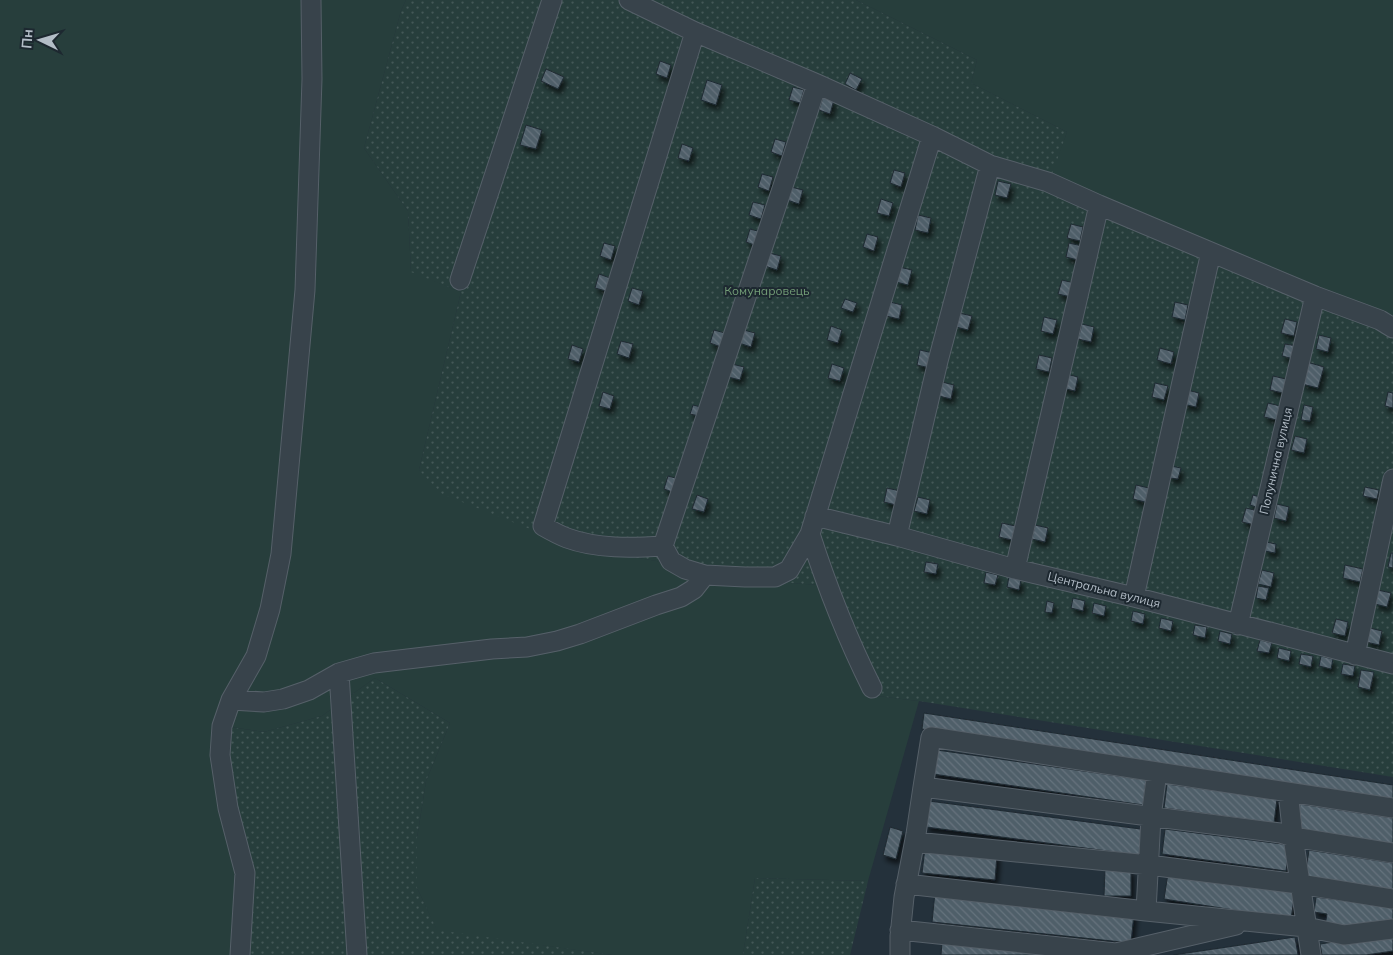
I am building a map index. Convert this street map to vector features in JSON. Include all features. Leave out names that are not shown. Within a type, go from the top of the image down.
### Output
[{"type":"lane","points":[[240,955],[245,873],[228,808],[220,755],[222,726],[231,700],[256,656],[270,609],[281,554],[305,290],[312,79],[311,0]]},
{"type":"lane","points":[[460,280],[552,0]]},
{"type":"lane","points":[[629,0],[695,32],[818,84],[990,164],[1048,182],[1098,205],[1315,296],[1380,320],[1393,328]]},
{"type":"lane","points":[[663,546],[634,548],[593,544],[567,538],[543,526],[695,32]]},
{"type":"lane","points":[[818,84],[663,546],[671,561],[685,569],[706,575],[775,577],[789,570],[810,534],[932,136]]},
{"type":"lane","points":[[897,536],[938,361],[990,164]]},
{"type":"lane","points":[[1016,568],[1098,205]]},
{"type":"lane","points":[[1134,597],[1211,252]]},
{"type":"lane","name":"Полунична вулиця","points":[[1238,625],[1315,296]]},
{"type":"lane","points":[[1355,655],[1393,479]]},
{"type":"lane","name":"Центральна вулиця","points":[[815,516],[1393,664]]},
{"type":"lane","points":[[810,534],[826,582],[858,660],[872,688]]},
{"type":"lane","points":[[231,700],[264,702],[283,699],[309,690],[339,673],[374,663],[492,649],[527,647],[557,641],[681,597],[694,589],[706,575]]},
{"type":"lane","points":[[339,673],[357,955]]},
{"type":"lane","points":[[900,955],[900,930],[906,884],[915,842],[932,737],[1393,808]]},
{"type":"lane","points":[[1146,911],[1151,817],[1156,772]]},
{"type":"lane","points":[[923,787],[1280,833],[1293,837],[1393,853]]},
{"type":"lane","points":[[1288,792],[1299,884],[1311,955]]},
{"type":"lane","points":[[915,842],[1149,865],[1299,884],[1393,899]]},
{"type":"lane","points":[[906,884],[1306,927],[1344,935],[1393,929]]},
{"type":"lane","points":[[900,930],[1080,952],[1116,952],[1252,921]]},
{"type":"green space","points":[[0,0],[406,0],[401,11],[364,148],[408,211],[411,271],[461,292],[419,470],[589,550],[657,561],[669,567],[776,582],[820,585],[869,695],[919,701],[868,881],[755,878],[743,955],[612,955],[437,931],[417,888],[417,838],[426,781],[450,723],[375,678],[322,716],[264,732],[223,726],[245,873],[240,955],[0,955]]},
{"type":"green space","name":"Комунаровець","points":[[406,0],[856,0],[977,60],[971,83],[1067,132],[1051,177],[1316,287],[1384,311],[1393,316],[1393,777],[919,701],[869,695],[820,585],[776,582],[669,567],[657,561],[589,550],[565,543],[442,494],[419,470],[461,292],[411,272],[408,211],[364,148],[401,11]]},
{"type":"green space","points":[[856,0],[1393,0],[1393,316],[1384,311],[1316,287],[1050,177],[1067,132],[971,83],[977,60]]},
{"type":"green space","points":[[375,678],[450,723],[426,781],[417,838],[417,888],[437,930],[612,955],[240,955],[245,873],[222,726],[264,732],[322,716]]},
{"type":"green space","points":[[755,878],[868,881],[850,955],[743,955]]},
{"type":"building","points":[[660,61],[671,65],[667,78],[656,74]]},
{"type":"building","points":[[546,69],[564,77],[558,89],[541,81]]},
{"type":"building","points":[[850,73],[862,79],[856,90],[845,84]]},
{"type":"building","points":[[707,80],[722,85],[716,105],[701,100]]},
{"type":"building","points":[[793,87],[804,90],[800,103],[789,100]]},
{"type":"building","points":[[823,97],[834,100],[830,114],[819,110]]},
{"type":"building","points":[[526,125],[542,130],[536,149],[520,145]]},
{"type":"building","points":[[775,139],[786,142],[782,156],[771,152]]},
{"type":"building","points":[[682,144],[693,148],[689,161],[678,158]]},
{"type":"building","points":[[894,170],[905,173],[901,187],[890,183]]},
{"type":"building","points":[[762,174],[773,177],[769,191],[758,187]]},
{"type":"building","points":[[998,181],[1011,184],[1007,198],[995,195]]},
{"type":"building","points":[[791,187],[803,190],[799,204],[787,200]]},
{"type":"building","points":[[881,199],[893,203],[889,216],[877,213]]},
{"type":"building","points":[[753,202],[765,205],[761,219],[749,215]]},
{"type":"building","points":[[918,215],[931,218],[928,233],[915,230]]},
{"type":"building","points":[[1071,224],[1083,227],[1080,241],[1067,238]]},
{"type":"building","points":[[750,229],[761,232],[757,246],[746,242]]},
{"type":"building","points":[[867,234],[878,237],[874,251],[863,247]]},
{"type":"building","points":[[604,243],[615,246],[611,260],[600,256]]},
{"type":"building","points":[[1069,243],[1082,246],[1078,260],[1066,257]]},
{"type":"building","points":[[769,253],[781,256],[777,270],[765,266]]},
{"type":"building","points":[[899,267],[912,270],[908,285],[896,282]]},
{"type":"building","points":[[599,274],[610,278],[606,291],[595,288]]},
{"type":"building","points":[[1062,280],[1074,283],[1071,297],[1058,294]]},
{"type":"building","points":[[632,288],[643,291],[639,305],[628,301]]},
{"type":"building","points":[[845,299],[857,303],[853,312],[841,308]]},
{"type":"building","points":[[890,302],[902,305],[899,319],[886,316]]},
{"type":"building","points":[[1175,302],[1188,305],[1185,320],[1172,317]]},
{"type":"building","points":[[959,313],[972,316],[968,330],[956,327]]},
{"type":"building","points":[[1044,317],[1057,320],[1053,334],[1041,331]]},
{"type":"building","points":[[1285,319],[1297,322],[1294,336],[1281,333]]},
{"type":"building","points":[[1082,324],[1094,327],[1091,342],[1078,339]]},
{"type":"building","points":[[831,326],[842,330],[838,343],[827,340]]},
{"type":"building","points":[[714,330],[725,333],[721,347],[710,343]]},
{"type":"building","points":[[744,330],[755,333],[751,347],[739,343]]},
{"type":"building","points":[[1319,335],[1331,338],[1328,352],[1316,349]]},
{"type":"building","points":[[621,341],[633,344],[629,358],[617,354]]},
{"type":"building","points":[[1285,344],[1297,346],[1294,359],[1282,356]]},
{"type":"building","points":[[572,345],[583,349],[579,362],[568,359]]},
{"type":"building","points":[[1160,348],[1174,352],[1171,364],[1157,360]]},
{"type":"building","points":[[920,350],[933,353],[930,368],[917,365]]},
{"type":"building","points":[[1039,355],[1052,358],[1049,372],[1036,369]]},
{"type":"building","points":[[1307,362],[1324,367],[1318,388],[1302,384]]},
{"type":"building","points":[[732,364],[744,367],[740,380],[728,377]]},
{"type":"building","points":[[832,364],[844,368],[840,381],[828,378]]},
{"type":"building","points":[[1066,374],[1078,377],[1075,391],[1062,388]]},
{"type":"building","points":[[1273,376],[1286,379],[1283,393],[1270,390]]},
{"type":"building","points":[[942,382],[954,385],[951,399],[939,396]]},
{"type":"building","points":[[1155,383],[1168,386],[1164,400],[1152,397]]},
{"type":"building","points":[[1187,390],[1199,393],[1196,407],[1183,404]]},
{"type":"building","points":[[603,392],[614,396],[610,409],[599,406]]},
{"type":"building","points":[[1388,392],[1393,393],[1393,408],[1385,406]]},
{"type":"building","points":[[1268,403],[1280,406],[1277,420],[1264,417]]},
{"type":"building","points":[[693,405],[701,407],[699,416],[690,414]]},
{"type":"building","points":[[1304,405],[1313,407],[1310,421],[1301,420]]},
{"type":"building","points":[[1295,436],[1307,439],[1304,453],[1291,450]]},
{"type":"building","points":[[1171,466],[1181,468],[1178,479],[1169,478]]},
{"type":"building","points":[[668,476],[679,479],[675,493],[664,489]]},
{"type":"building","points":[[1136,485],[1149,488],[1145,502],[1133,499]]},
{"type":"building","points":[[1365,487],[1379,490],[1377,499],[1363,496]]},
{"type":"building","points":[[887,488],[900,491],[896,505],[884,502]]},
{"type":"building","points":[[697,495],[708,499],[704,512],[692,509]]},
{"type":"building","points":[[1253,495],[1264,498],[1262,509],[1250,505]]},
{"type":"building","points":[[918,497],[930,500],[927,514],[914,511]]},
{"type":"building","points":[[1277,504],[1289,507],[1286,521],[1274,518]]},
{"type":"building","points":[[1246,508],[1258,511],[1255,525],[1242,522]]},
{"type":"building","points":[[1002,523],[1015,526],[1012,540],[999,537]]},
{"type":"building","points":[[1035,525],[1048,528],[1045,542],[1032,539]]},
{"type":"building","points":[[1266,542],[1276,544],[1275,553],[1265,551]]},
{"type":"building","points":[[1391,553],[1393,553],[1393,568],[1388,567]]},
{"type":"building","points":[[926,562],[938,564],[936,574],[924,572]]},
{"type":"building","points":[[1345,565],[1363,569],[1360,582],[1343,578]]},
{"type":"building","points":[[1262,570],[1274,573],[1271,587],[1258,584]]},
{"type":"building","points":[[986,572],[998,575],[995,585],[984,583]]},
{"type":"building","points":[[1009,577],[1021,580],[1019,590],[1007,587]]},
{"type":"building","points":[[1258,586],[1269,588],[1266,600],[1256,598]]},
{"type":"building","points":[[1378,590],[1391,593],[1387,607],[1375,604]]},
{"type":"building","points":[[1073,598],[1085,601],[1083,611],[1071,608]]},
{"type":"building","points":[[1047,601],[1054,603],[1052,613],[1045,612]]},
{"type":"building","points":[[1094,603],[1106,606],[1104,616],[1092,613]]},
{"type":"building","points":[[1133,611],[1145,614],[1143,624],[1131,621]]},
{"type":"building","points":[[1161,618],[1173,621],[1171,631],[1159,628]]},
{"type":"building","points":[[1336,619],[1348,622],[1345,636],[1332,633]]},
{"type":"building","points":[[1195,625],[1207,627],[1205,638],[1193,635]]},
{"type":"building","points":[[1370,628],[1382,631],[1379,645],[1366,642]]},
{"type":"building","points":[[1220,631],[1232,634],[1230,644],[1218,641]]},
{"type":"building","points":[[1260,640],[1272,643],[1269,653],[1257,651]]},
{"type":"building","points":[[1279,648],[1291,651],[1289,661],[1277,658]]},
{"type":"building","points":[[1301,654],[1313,656],[1311,667],[1299,664]]},
{"type":"building","points":[[1321,656],[1333,659],[1331,669],[1319,666]]},
{"type":"building","points":[[1343,664],[1355,666],[1353,676],[1341,674]]},
{"type":"building","points":[[1361,670],[1374,672],[1370,690],[1358,687]]},
{"type":"building","points":[[924,713],[1393,785],[1393,801],[922,729]]},
{"type":"building","points":[[937,750],[1146,780],[1143,805],[933,774]]},
{"type":"building","points":[[1167,784],[1277,799],[1274,823],[1164,808]]},
{"type":"building","points":[[929,801],[1148,830],[1145,856],[926,827]]},
{"type":"building","points":[[1300,804],[1393,818],[1393,846],[1296,831]]},
{"type":"building","points":[[890,827],[903,831],[896,859],[883,855]]},
{"type":"building","points":[[1165,829],[1290,845],[1286,871],[1162,854]]},
{"type":"building","points":[[925,848],[997,855],[995,880],[922,873]]},
{"type":"building","points":[[1309,850],[1393,863],[1393,891],[1305,877]]},
{"type":"building","points":[[1105,869],[1131,870],[1131,896],[1104,896]]},
{"type":"building","points":[[1168,873],[1295,892],[1291,919],[1164,899]]},
{"type":"building","points":[[935,892],[1134,913],[1131,943],[932,922]]},
{"type":"building","points":[[1316,897],[1393,907],[1393,925],[1325,926],[1327,914],[1314,912]]},
{"type":"building","points":[[1393,933],[1393,951],[1366,955],[1322,955],[1320,944]]},
{"type":"building","points":[[1295,937],[1298,955],[1173,955]]},
{"type":"building","points":[[942,942],[1046,955],[941,955]]}]
